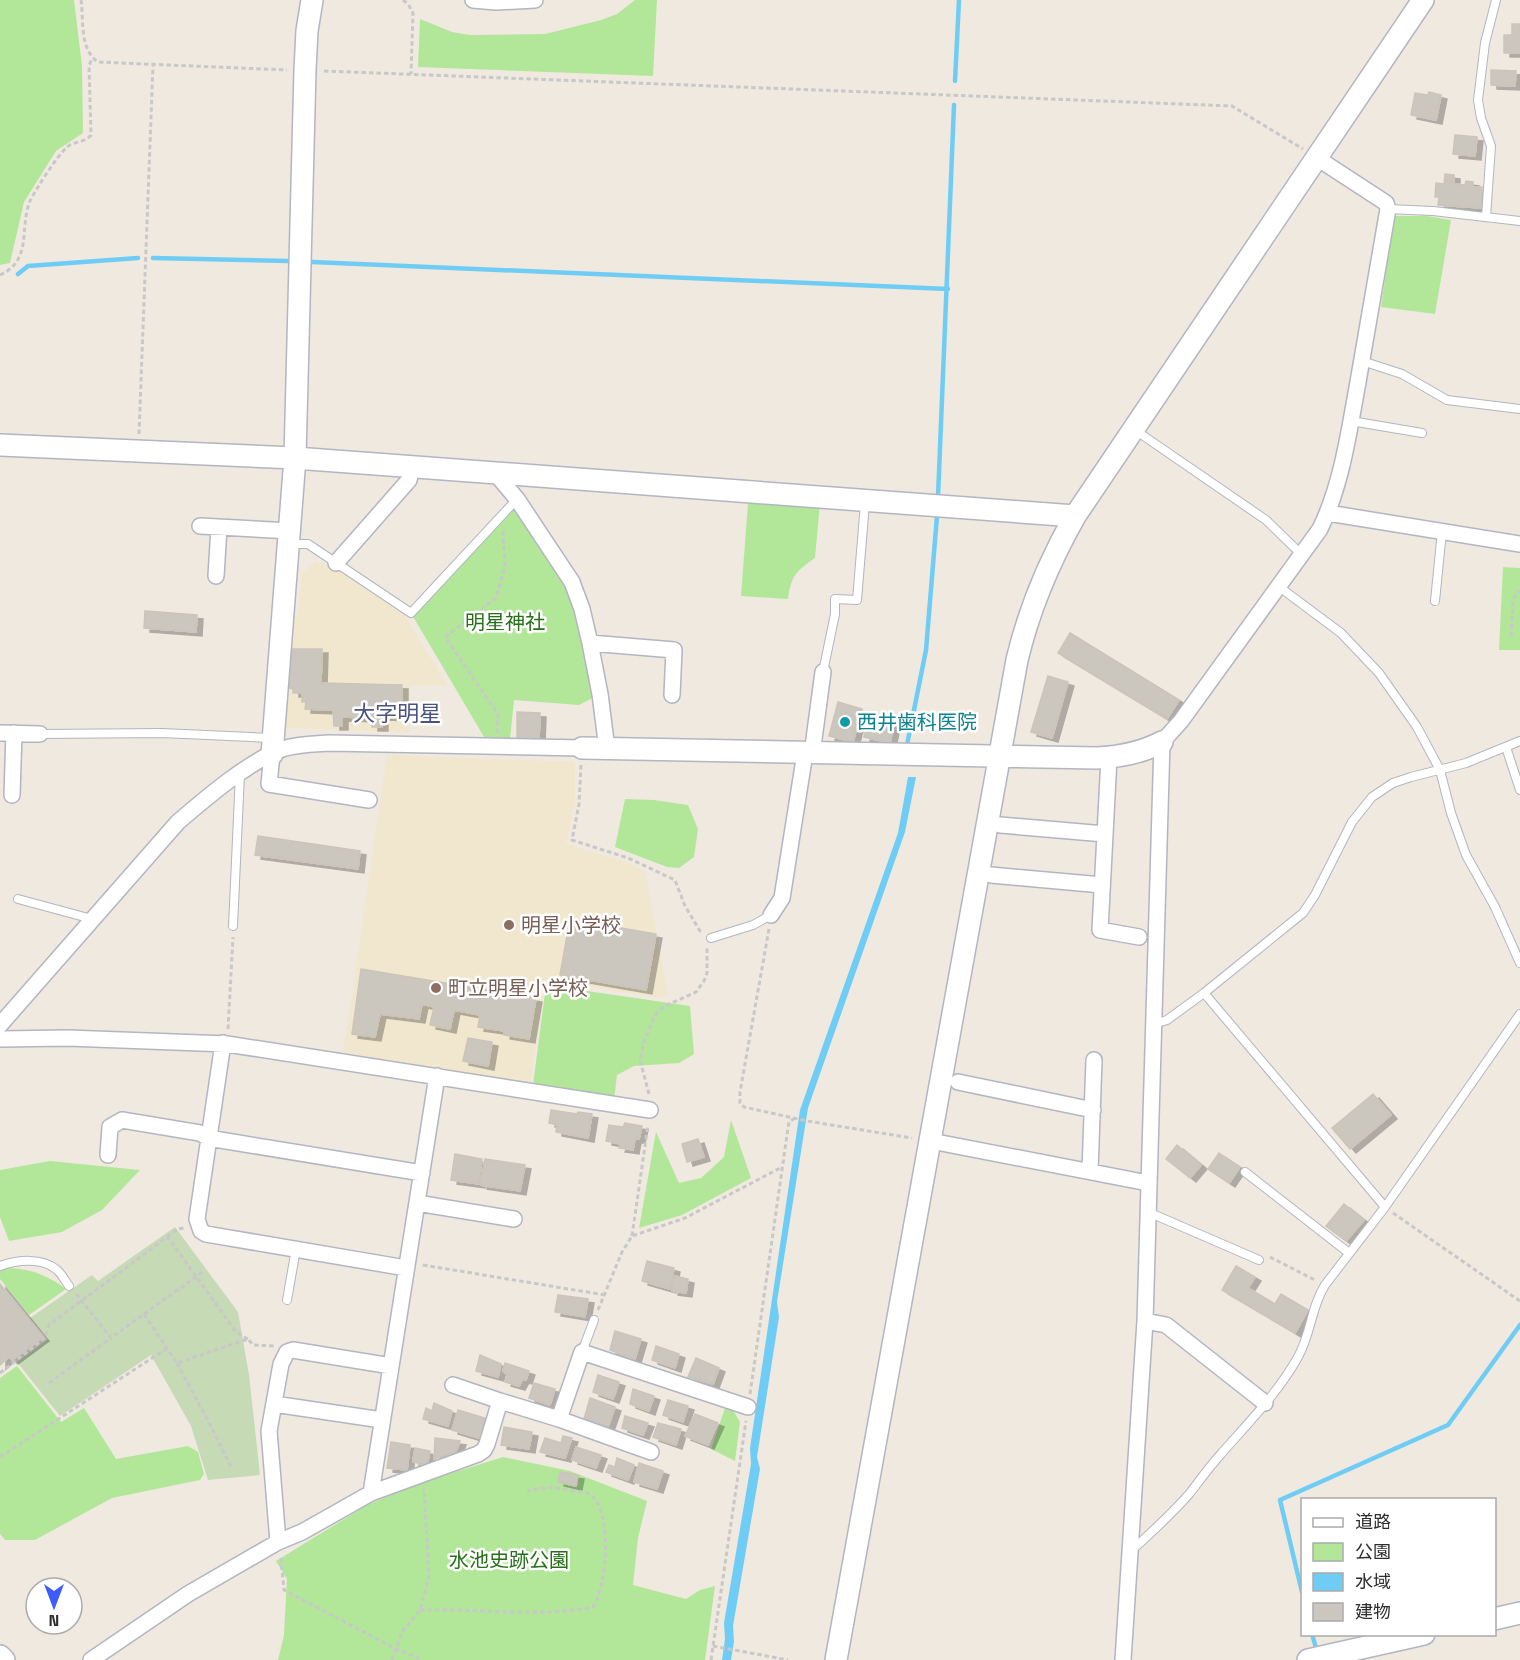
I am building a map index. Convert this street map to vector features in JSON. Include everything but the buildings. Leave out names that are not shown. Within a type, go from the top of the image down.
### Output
[{"type":"street","points":[[312,0],[307,31],[305,70],[295,458],[269,784],[369,800]]},
{"type":"street","points":[[473,0],[496,2],[535,0]]},
{"type":"street","points":[[836,1660],[1024,628],[1047,568],[1075,516],[1423,0]]},
{"type":"street","points":[[0,1025],[178,822],[273,746],[293,747],[329,743],[1109,758],[1134,754],[1162,742],[1181,721],[1302,555],[1328,513],[1351,421],[1388,209],[1386,203],[1317,158]]},
{"type":"street","points":[[0,445],[295,458],[1075,516]]},
{"type":"street","points":[[336,563],[409,480],[412,467]]},
{"type":"street","points":[[495,473],[517,499],[572,582],[582,609],[590,643],[607,749]]},
{"type":"street","points":[[1328,513],[1520,544]]},
{"type":"street","points":[[200,526],[290,538]]},
{"type":"street","points":[[216,576],[219,527]]},
{"type":"street","points":[[590,643],[674,650],[672,695]]},
{"type":"street","points":[[771,915],[782,898],[823,672]]},
{"type":"street","points":[[12,795],[7,733],[40,734]]},
{"type":"street","points":[[1123,1660],[1145,1322],[1162,742]]},
{"type":"street","points":[[1109,758],[1100,930],[1139,937]]},
{"type":"street","points":[[1000,825],[1105,834]]},
{"type":"street","points":[[991,875],[1102,885]]},
{"type":"street","points":[[0,1039],[68,1038],[225,1043],[650,1110]]},
{"type":"street","points":[[225,1043],[208,1138],[197,1219],[198,1227],[206,1234],[406,1265]]},
{"type":"street","points":[[1090,1172],[1094,1060]]},
{"type":"street","points":[[371,1493],[437,1076]]},
{"type":"street","points":[[955,1082],[1093,1110]]},
{"type":"street","points":[[108,1155],[110,1127],[122,1120],[200,1133],[208,1138],[422,1173]]},
{"type":"street","points":[[930,1142],[1148,1183]]},
{"type":"street","points":[[417,1203],[514,1219]]},
{"type":"street","points":[[1145,1322],[1166,1325],[1265,1403]]},
{"type":"street","points":[[278,1542],[269,1431],[281,1364],[287,1353],[292,1350],[391,1365]]},
{"type":"street","points":[[559,1419],[582,1352],[748,1407]]},
{"type":"street","points":[[453,1385],[651,1452]]},
{"type":"street","points":[[92,1660],[188,1594],[278,1542],[302,1532],[371,1493],[478,1454],[484,1450],[500,1401]]},
{"type":"street","points":[[274,1404],[382,1420]]},
{"type":"street","points":[[1496,1619],[1520,1613]]},
{"type":"street","points":[[1308,1660],[1419,1636]]},
{"type":"street","points":[[0,1656],[4,1660]]},
{"type":"lane","points":[[1486,217],[1491,146],[1481,118],[1478,100],[1485,43],[1496,0]]},
{"type":"lane","points":[[1388,209],[1433,211],[1520,221]]},
{"type":"lane","points":[[1362,361],[1402,374],[1447,400],[1520,409]]},
{"type":"lane","points":[[1351,421],[1422,433]]},
{"type":"lane","points":[[1135,430],[1266,520],[1302,555]]},
{"type":"lane","points":[[290,538],[308,544],[411,613],[517,499]]},
{"type":"lane","points":[[823,672],[835,614],[835,599],[857,600],[866,499]]},
{"type":"lane","points":[[1435,601],[1442,531]]},
{"type":"lane","points":[[1278,586],[1341,633],[1379,673],[1417,727],[1440,770],[1451,813],[1466,855],[1495,907],[1520,963]]},
{"type":"lane","points":[[40,734],[162,733],[273,746]]},
{"type":"lane","points":[[1154,1024],[1167,1020],[1204,993],[1303,913],[1315,895],[1352,822],[1372,798],[1392,783],[1466,763],[1520,741]]},
{"type":"lane","points":[[1506,747],[1520,790]]},
{"type":"lane","points":[[233,926],[240,774]]},
{"type":"lane","points":[[18,899],[92,919]]},
{"type":"lane","points":[[711,938],[753,925],[771,915]]},
{"type":"lane","points":[[1204,993],[1385,1207]]},
{"type":"lane","points":[[1130,1552],[1190,1493],[1265,1403],[1298,1358],[1318,1296],[1325,1285],[1385,1207],[1520,1014]]},
{"type":"lane","points":[[1245,1172],[1349,1253]]},
{"type":"lane","points":[[1148,1212],[1258,1260]]},
{"type":"lane","points":[[287,1300],[296,1249]]},
{"type":"lane","points":[[0,1266],[23,1261],[45,1263],[57,1270],[69,1286]]},
{"type":"lane","points":[[582,1352],[594,1320]]},
{"type":"path","points":[[81,0],[84,37],[92,58],[98,62],[1232,106],[1317,158]]},
{"type":"path","points":[[403,0],[408,4],[412,13],[411,74]]},
{"type":"path","points":[[0,275],[10,270],[18,262],[30,202],[59,156],[69,145],[88,139],[91,135],[89,66],[92,58]]},
{"type":"path","points":[[138,451],[153,65]]},
{"type":"path","points":[[496,747],[498,714],[445,637],[496,598],[505,567],[502,513]]},
{"type":"path","points":[[1511,636],[1513,601],[1516,593],[1520,591]]},
{"type":"path","points":[[582,748],[579,804],[572,840],[628,858],[675,880],[685,906],[700,931],[711,938],[706,950],[707,973],[704,981],[696,992],[663,1007],[656,1014],[645,1041],[640,1060],[649,1093],[650,1110],[632,1236],[622,1252],[594,1320]]},
{"type":"path","points":[[771,915],[740,1103],[744,1107],[807,1121],[930,1142]]},
{"type":"path","points":[[225,1043],[233,926]]},
{"type":"path","points":[[711,1660],[788,1128],[789,1122],[795,1118]]},
{"type":"path","points":[[632,1236],[685,1218],[782,1167]]},
{"type":"path","points":[[1385,1207],[1520,1301]]},
{"type":"path","points":[[0,1373],[45,1338],[48,1325],[80,1299],[178,1228],[198,1227]]},
{"type":"path","points":[[167,1236],[236,1332],[253,1345],[273,1345],[287,1353]]},
{"type":"path","points":[[1258,1260],[1265,1255],[1325,1285]]},
{"type":"path","points":[[406,1265],[605,1295]]},
{"type":"path","points":[[49,1383],[204,1271]]},
{"type":"path","points":[[69,1286],[111,1338]]},
{"type":"path","points":[[144,1314],[177,1363],[231,1467]]},
{"type":"path","points":[[177,1363],[248,1339]]},
{"type":"path","points":[[0,1457],[166,1349]]},
{"type":"path","points":[[392,1660],[402,1632],[420,1610],[429,1576],[424,1474]]},
{"type":"path","points":[[420,1610],[575,1611],[593,1607],[601,1590],[606,1561],[602,1514],[594,1498],[586,1492],[558,1486],[527,1491]]},
{"type":"path","points":[[278,1542],[283,1566],[284,1590],[396,1649],[422,1660]]},
{"type":"path","points":[[714,1646],[788,1660]]},
{"type":"shaded area","points":[[316,561],[338,570],[405,616],[448,686],[410,686],[410,732],[281,728],[286,615],[298,615],[302,573]]},
{"type":"shaded area","name":"明星小学校","points":[[387,755],[575,762],[575,803],[566,844],[627,862],[645,871],[668,994],[661,998],[545,980],[530,1084],[343,1054]]},
{"type":"green space","points":[[0,0],[74,0],[82,66],[83,133],[56,151],[24,202],[10,263],[0,265]]},
{"type":"green space","points":[[635,0],[657,0],[653,76],[418,67],[420,19],[452,32],[470,35],[545,34],[617,14]]},
{"type":"green space","points":[[1394,216],[1427,216],[1451,220],[1435,314],[1381,307]]},
{"type":"green space","name":"明星神社","points":[[517,499],[572,582],[600,694],[579,705],[514,700],[510,739],[484,737],[411,613]]},
{"type":"green space","points":[[753,499],[820,503],[815,558],[796,575],[788,599],[741,596],[748,503]]},
{"type":"green space","points":[[1503,567],[1520,568],[1520,650],[1499,650]]},
{"type":"green space","points":[[625,799],[688,805],[698,829],[694,857],[679,868],[667,867],[615,847]]},
{"type":"green space","points":[[546,985],[690,1006],[694,1054],[679,1063],[634,1066],[617,1075],[614,1100],[533,1085]]},
{"type":"green space","points":[[731,1120],[751,1178],[682,1215],[639,1228],[656,1132],[679,1183],[701,1178],[724,1157]]},
{"type":"green space","points":[[50,1161],[140,1170],[102,1210],[62,1232],[9,1241],[0,1217],[0,1170]]},
{"type":"green space","points":[[175,1227],[238,1312],[249,1375],[260,1475],[208,1480],[191,1426],[151,1355],[60,1416],[17,1362],[48,1339],[30,1318],[92,1275],[98,1281]]},
{"type":"green space","points":[[6,1268],[38,1273],[66,1289],[29,1315],[0,1279],[0,1270]]},
{"type":"green space","points":[[17,1366],[61,1422],[84,1408],[116,1459],[188,1446],[198,1452],[204,1474],[200,1480],[112,1498],[35,1540],[5,1540],[0,1534],[0,1378]]},
{"type":"green space","points":[[725,1408],[733,1410],[740,1422],[735,1461],[711,1449]]},
{"type":"green space","name":"水池史跡公園","points":[[503,1457],[570,1471],[647,1501],[638,1538],[633,1585],[686,1599],[700,1590],[715,1586],[705,1660],[278,1660],[284,1635],[287,1579],[276,1561],[367,1505],[417,1484]]},
{"type":"water","points":[[908,777],[916,777],[905,832],[808,1108],[777,1302],[779,1317],[757,1457],[760,1469],[733,1626],[734,1642],[731,1660],[722,1660],[725,1639],[724,1623],[751,1464],[750,1448],[800,1110],[898,833]]},
{"type":"waterway","points":[[955,81],[959,0]]},
{"type":"waterway","points":[[938,497],[954,105]]},
{"type":"waterway","points":[[18,274],[28,266],[138,258]]},
{"type":"waterway","points":[[153,258],[289,261]]},
{"type":"waterway","points":[[312,262],[948,289]]},
{"type":"waterway","points":[[907,745],[926,650],[937,516]]},
{"type":"waterway","points":[[1301,1588],[1280,1500],[1448,1425],[1520,1325]]},
{"type":"waterway","points":[[1313,1636],[1316,1648]]},
{"type":"place","name":"西井歯科医院","points":[[845,722]]},
{"type":"place","name":"明星小学校","points":[[509,925]]},
{"type":"place","name":"町立明星小学校","points":[[436,988]]},
{"type":"district","name":"大字明星","points":[[397,713]]}]
